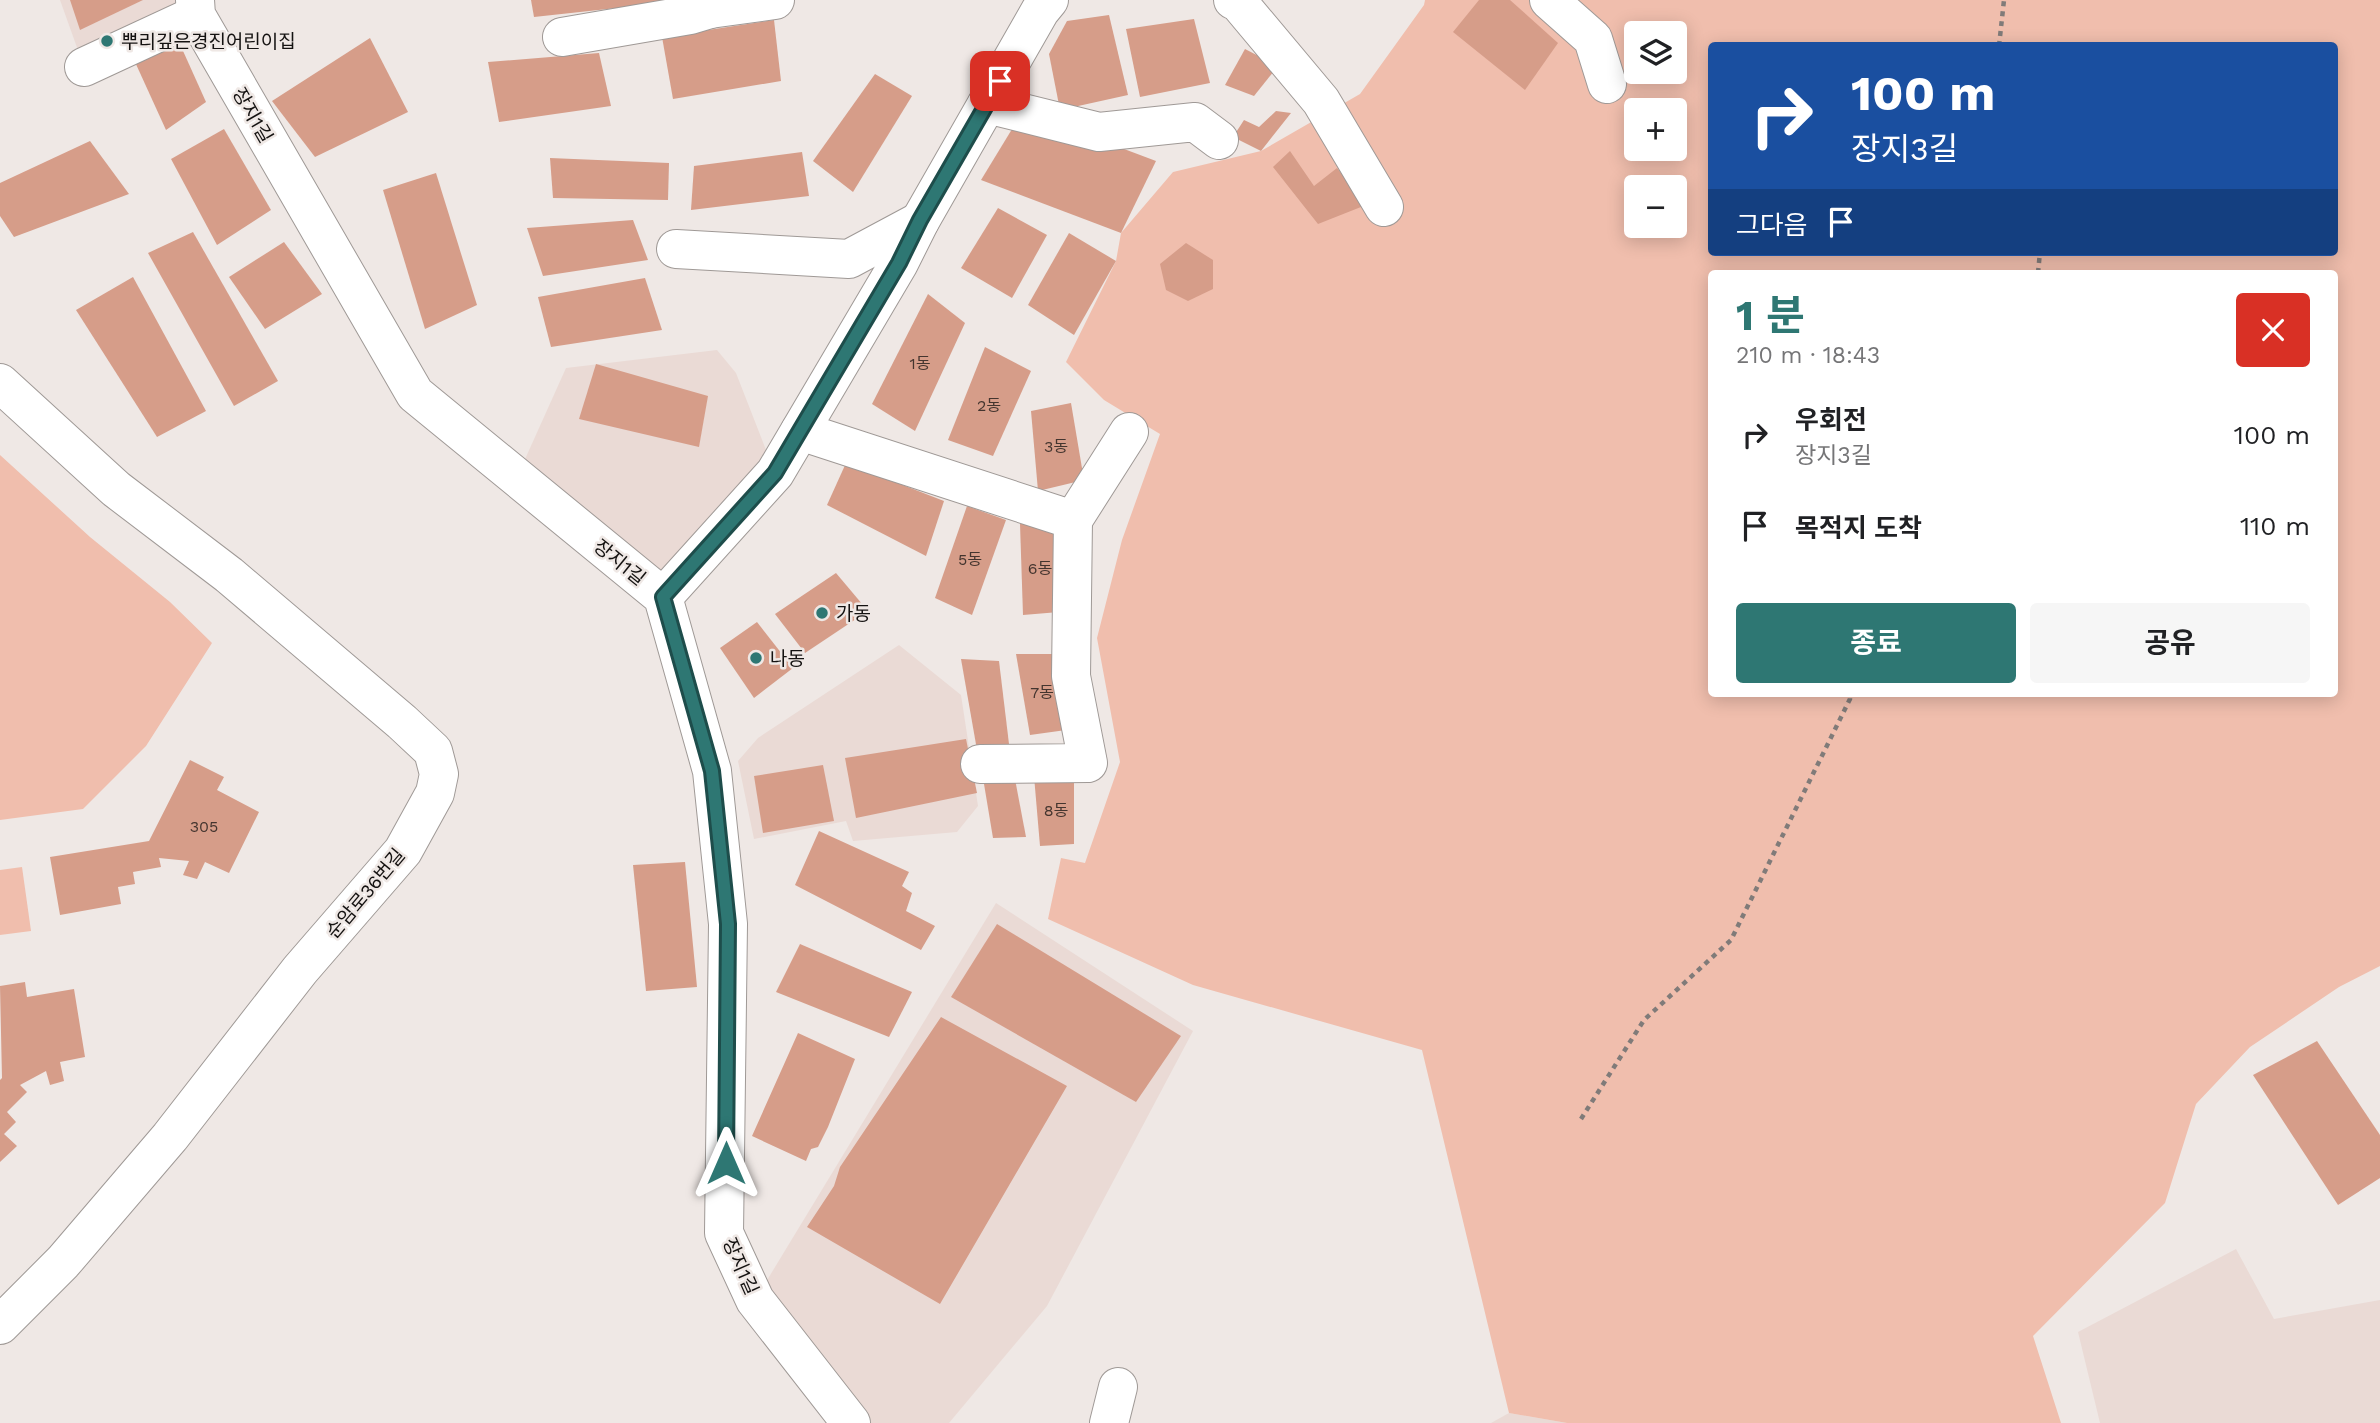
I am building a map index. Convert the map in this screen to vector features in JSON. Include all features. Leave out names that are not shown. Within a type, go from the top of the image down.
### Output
[{"type":"street","points":[[562,37],[690,15],[710,5],[775,0]]},
{"type":"street","points":[[663,597],[775,473],[899,263],[920,220],[1040,10],[1049,0]]},
{"type":"street","points":[[1233,0],[1238,2],[1321,101],[1384,207]]},
{"type":"street","points":[[1549,0],[1593,40],[1607,84]]},
{"type":"street","points":[[84,67],[195,8]]},
{"type":"street","name":"장지1길","points":[[195,8],[415,394],[663,597],[712,771],[728,924],[724,1233],[755,1300],[851,1423]]},
{"type":"street","points":[[987,104],[1099,132],[1195,122],[1219,140]]},
{"type":"street","points":[[676,249],[849,259],[920,220]]},
{"type":"street","name":"순암로36번길","points":[[0,383],[116,489],[229,575],[402,722],[433,751],[439,774],[435,793],[403,851],[300,970],[170,1137],[63,1262],[0,1325]]},
{"type":"street","points":[[800,431],[1073,520]]},
{"type":"street","points":[[980,764],[1088,763],[1070,676],[1073,520],[1129,432]]},
{"type":"path","points":[[1999,42],[2004,0]]},
{"type":"path","points":[[1581,1119],[1644,1020],[1731,940],[1850,697]]},
{"type":"shaded area","name":"뿌리깊은경진어린이집","points":[[60,0],[195,0],[84,67]]},
{"type":"shaded area","points":[[1425,0],[2380,0],[2380,966],[2339,987],[2250,1047],[2196,1104],[2165,1203],[2033,1336],[2061,1423],[1567,1423],[1509,1413],[1422,1050],[1193,985],[1048,919],[1061,858],[1085,863],[1120,762],[1097,638],[1122,540],[1160,434],[1104,400],[1066,362],[1116,261],[1121,233],[1173,172],[1261,151],[1360,94]]},
{"type":"shaded area","points":[[717,350],[736,373],[775,473],[663,597],[517,477],[566,368]]},
{"type":"shaded area","points":[[0,455],[90,537],[170,602],[212,643],[146,746],[83,809],[0,820]]},
{"type":"shaded area","points":[[899,645],[961,695],[978,806],[957,832],[853,841],[846,821],[754,839],[738,761],[758,738]]},
{"type":"shaded area","points":[[22,867],[31,931],[0,935],[0,870]]},
{"type":"shaded area","points":[[996,903],[1193,1031],[1047,1306],[949,1423],[851,1423],[755,1300]]},
{"type":"shaded area","points":[[2236,1249],[2274,1319],[2380,1300],[2380,1423],[2100,1423],[2078,1332]]},
{"type":"shaded area","points":[[1509,1413],[1567,1423],[1491,1423]]},
{"type":"building","points":[[70,0],[143,0],[80,30]]},
{"type":"building","points":[[531,0],[672,0],[672,2],[534,17]]},
{"type":"building","points":[[1479,0],[1510,0],[1558,43],[1525,90],[1453,32]]},
{"type":"building","points":[[1109,15],[1128,95],[1060,110],[1049,54],[1067,21]]},
{"type":"building","points":[[1194,19],[1210,83],[1140,97],[1126,29]]},
{"type":"building","points":[[774,20],[781,81],[673,99],[662,37]]},
{"type":"building","points":[[370,38],[408,112],[315,157],[272,101]]},
{"type":"building","points":[[179,42],[206,102],[166,130],[135,62]]},
{"type":"building","points":[[1245,49],[1278,66],[1254,96],[1225,85]]},
{"type":"building","points":[[599,53],[611,106],[499,122],[488,62]]},
{"type":"building","points":[[875,74],[912,96],[853,192],[813,161]]},
{"type":"building","points":[[1023,111],[1156,161],[1121,233],[981,180]]},
{"type":"building","points":[[1276,111],[1291,113],[1261,151],[1233,137],[1244,120],[1259,127]]},
{"type":"building","points":[[224,129],[271,210],[217,245],[171,159]]},
{"type":"building","points":[[90,141],[129,194],[14,237],[0,216],[0,183]]},
{"type":"building","points":[[1290,151],[1314,186],[1337,168],[1366,205],[1318,224],[1273,167]]},
{"type":"building","points":[[802,152],[809,196],[691,210],[694,166]]},
{"type":"building","points":[[550,158],[669,163],[668,200],[553,198]]},
{"type":"building","points":[[436,173],[477,305],[425,329],[383,190]]},
{"type":"building","points":[[998,208],[1047,235],[1012,298],[961,268]]},
{"type":"building","points":[[633,220],[648,260],[543,276],[527,228]]},
{"type":"building","points":[[193,232],[278,381],[234,406],[148,253]]},
{"type":"building","points":[[1069,233],[1116,261],[1074,335],[1028,305]]},
{"type":"building","points":[[284,242],[322,294],[265,329],[229,277]]},
{"type":"building","points":[[1186,243],[1213,260],[1213,289],[1188,301],[1166,290],[1160,264]]},
{"type":"building","points":[[133,277],[206,411],[157,437],[76,310]]},
{"type":"building","points":[[645,278],[662,330],[551,347],[538,297]]},
{"type":"building","points":[[928,294],[965,323],[915,431],[872,404]]},
{"type":"building","points":[[985,347],[1031,371],[993,456],[948,440]]},
{"type":"building","points":[[596,364],[708,396],[699,447],[579,419]]},
{"type":"building","points":[[1071,403],[1084,480],[1038,491],[1031,411]]},
{"type":"building","points":[[846,463],[944,501],[926,556],[827,505]]},
{"type":"building","points":[[967,506],[1006,520],[972,615],[935,598]]},
{"type":"building","points":[[1060,523],[1059,612],[1023,615],[1020,524]]},
{"type":"building","name":"가동","points":[[836,573],[868,611],[805,653],[775,614]]},
{"type":"building","name":"나동","points":[[757,622],[793,668],[754,698],[720,648]]},
{"type":"building","points":[[1016,654],[1055,654],[1066,730],[1030,735]]},
{"type":"building","points":[[961,659],[999,661],[1009,744],[977,750]]},
{"type":"building","points":[[966,739],[977,793],[856,818],[845,758]]},
{"type":"building","points":[[190,760],[224,777],[217,790],[259,812],[229,873],[205,862],[197,879],[183,875],[189,861],[159,858],[161,867],[133,872],[135,884],[118,887],[121,904],[60,915],[50,857],[149,841]]},
{"type":"building","points":[[823,765],[834,821],[763,833],[754,776]]},
{"type":"building","points":[[1014,774],[1026,837],[993,838],[983,778]]},
{"type":"building","points":[[1034,776],[1074,776],[1074,844],[1040,846]]},
{"type":"building","points":[[819,831],[909,872],[902,886],[912,893],[906,911],[935,926],[921,950],[795,885]]},
{"type":"building","points":[[685,862],[697,987],[646,991],[633,865]]},
{"type":"building","points":[[997,924],[1181,1036],[1136,1102],[951,997]]},
{"type":"building","points":[[800,944],[912,992],[889,1037],[776,992]]},
{"type":"building","points":[[25,982],[27,997],[74,989],[85,1057],[60,1062],[64,1081],[50,1085],[46,1071],[20,1085],[27,1092],[7,1112],[16,1122],[4,1134],[17,1146],[0,1162],[0,986]]},
{"type":"building","points":[[941,1017],[1067,1086],[940,1304],[807,1227],[834,1186],[840,1167]]},
{"type":"building","points":[[798,1033],[855,1059],[828,1127],[818,1147],[811,1149],[806,1161],[752,1136]]},
{"type":"building","points":[[2317,1041],[2380,1135],[2380,1178],[2338,1205],[2253,1075]]},
{"type":"place","name":"뿌리깊은경진어린이집","points":[[107,41]]},
{"type":"place","name":"가동","points":[[822,613]]},
{"type":"place","name":"나동","points":[[756,658]]},
{"type":"route","points":[[726,1163],[728,924],[712,771],[663,597],[775,473],[899,263],[920,220],[1000,81]]}]
